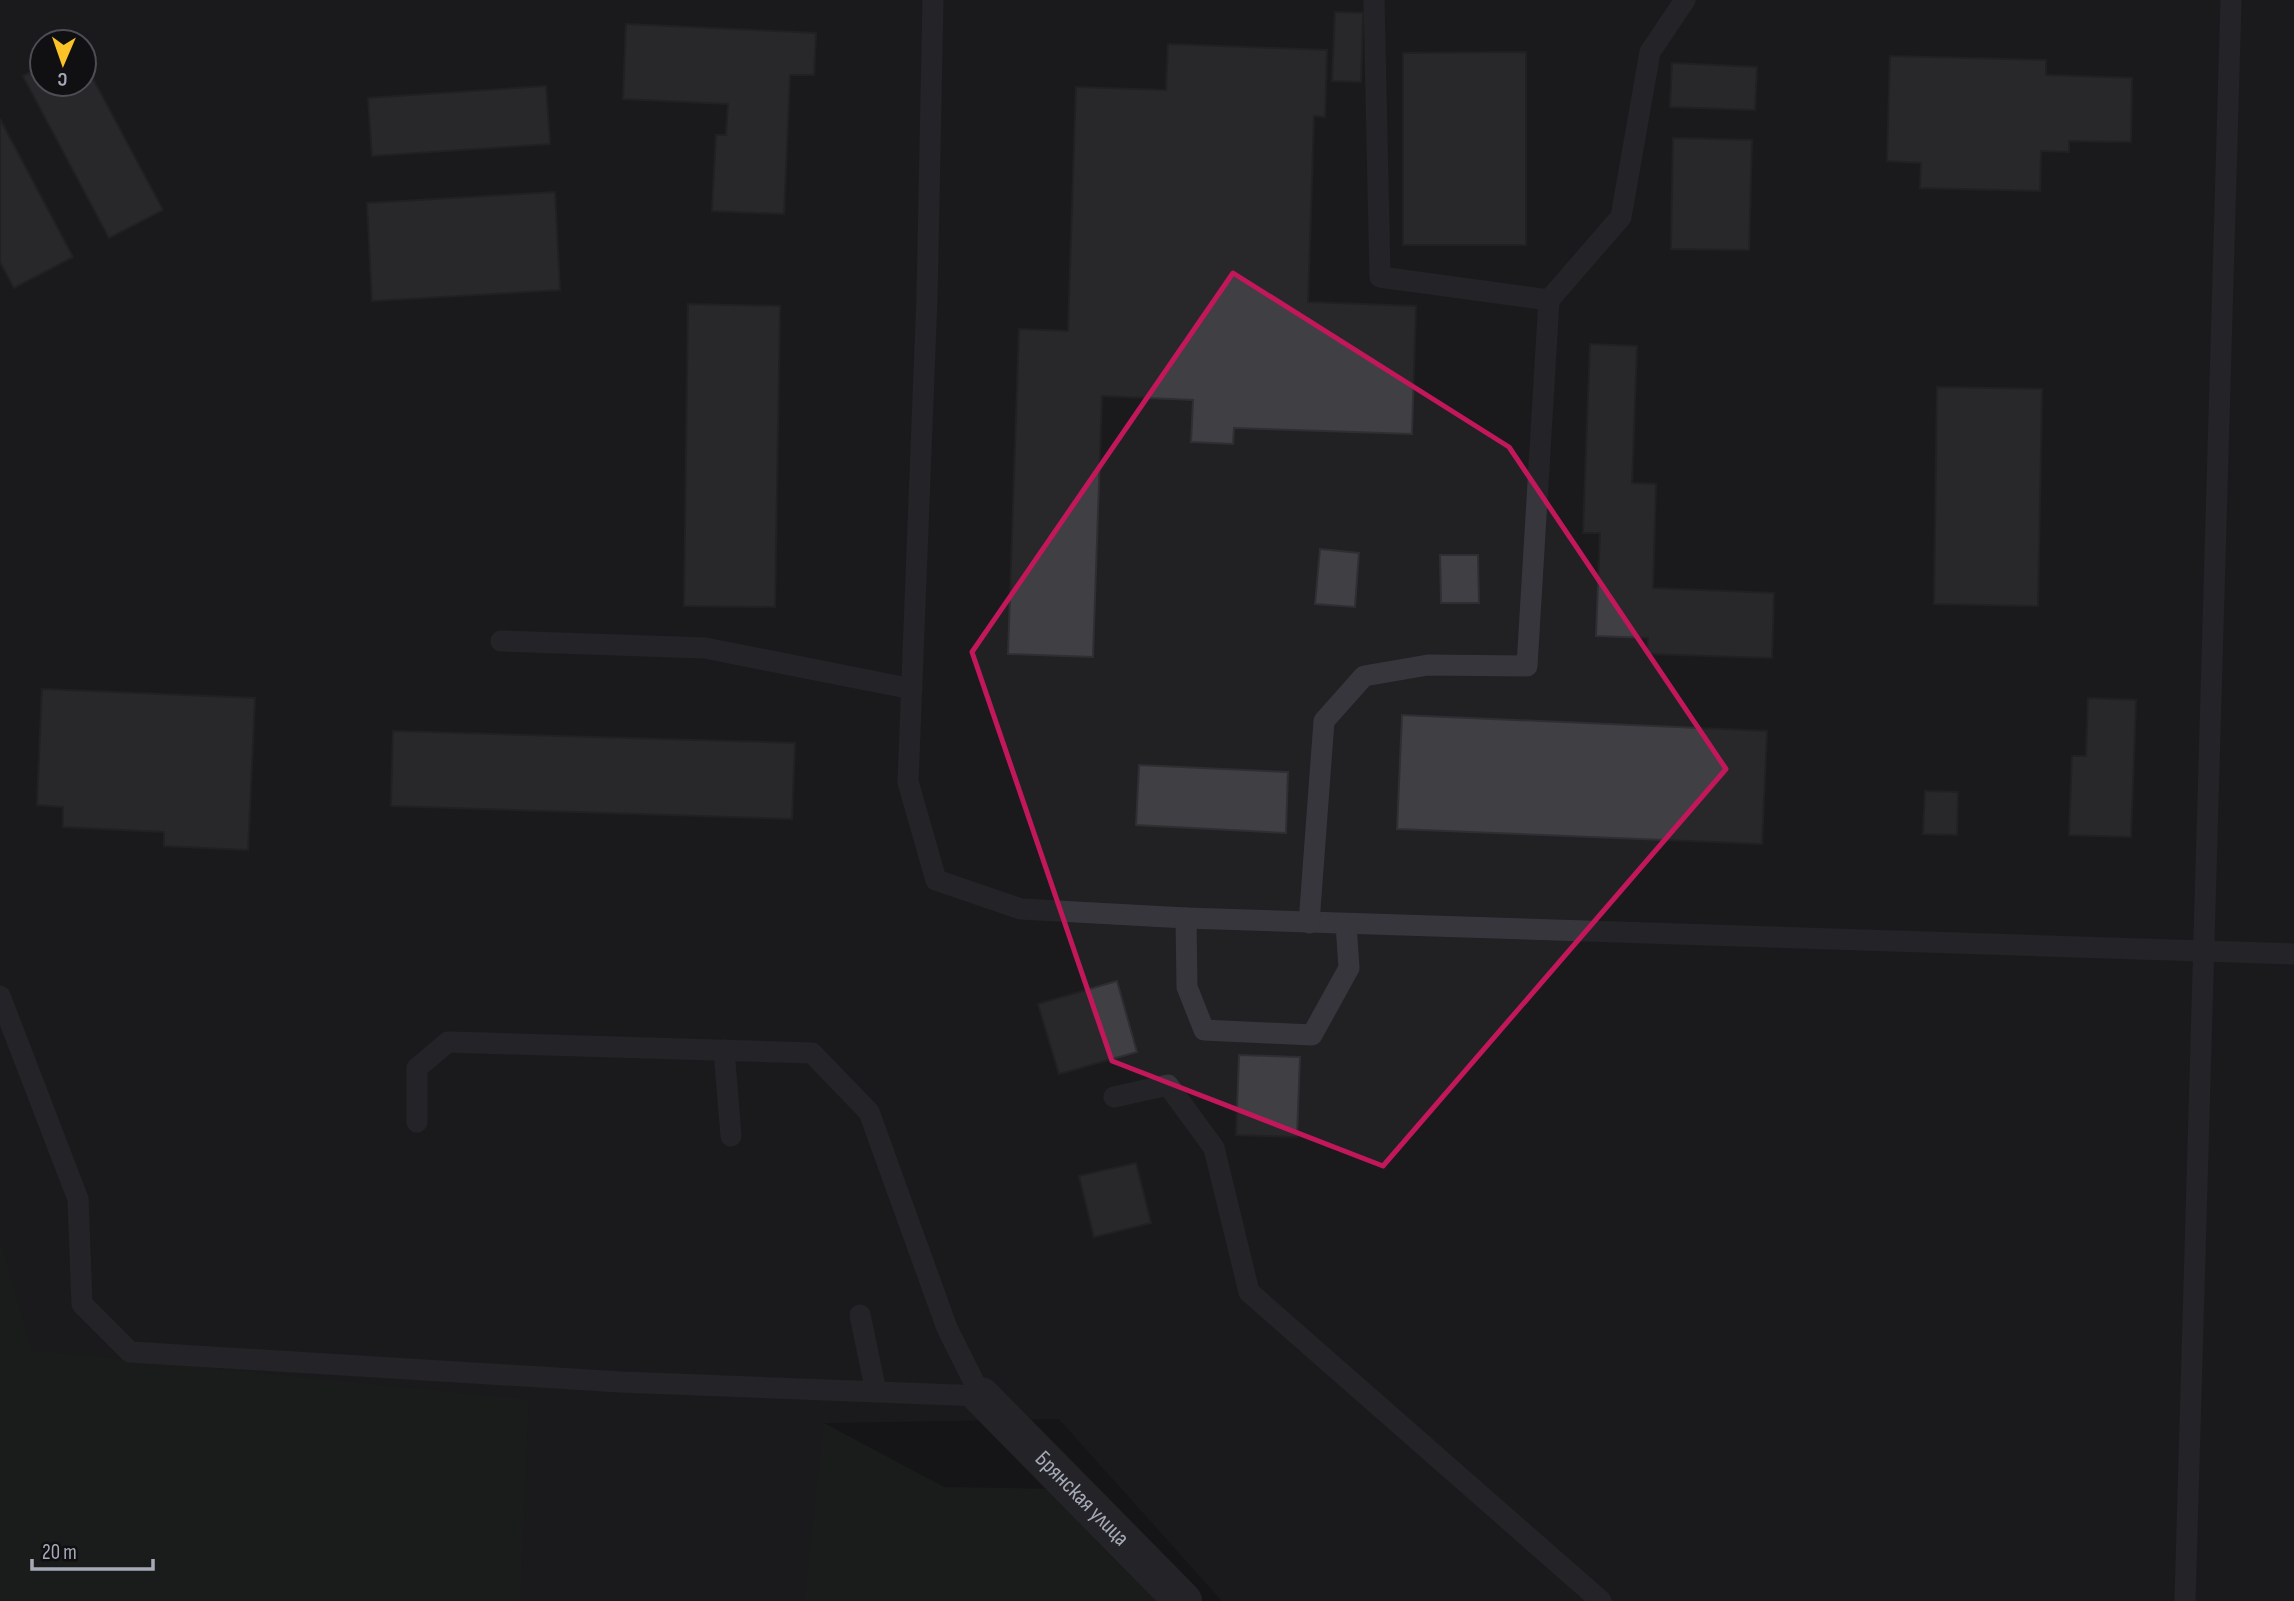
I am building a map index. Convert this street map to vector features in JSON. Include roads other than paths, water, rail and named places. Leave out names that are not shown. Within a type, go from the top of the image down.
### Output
[{"type":"street","name":"Брянская улица","points":[[981,1396],[1183,1601]]},
{"type":"lane","points":[[933,0],[927,310],[908,782],[936,880],[1021,908],[1186,918],[2294,954]]},
{"type":"lane","points":[[1374,0],[1380,277],[1549,300]]},
{"type":"lane","points":[[1309,923],[1324,721],[1364,676],[1428,665],[1527,666],[1549,300],[1621,217],[1650,52],[1685,0]]},
{"type":"lane","points":[[2185,1601],[2231,0]]},
{"type":"lane","points":[[501,641],[705,649],[912,689]]},
{"type":"lane","points":[[1186,918],[1186,987],[1204,1030],[1312,1035],[1349,968],[1346,924]]},
{"type":"lane","points":[[0,996],[78,1199],[82,1304],[130,1352],[621,1382],[981,1396],[947,1328],[869,1112],[812,1053],[448,1042],[417,1068],[417,1122]]},
{"type":"lane","points":[[724,1050],[731,1136]]},
{"type":"lane","points":[[1114,1097],[1168,1085],[1214,1148],[1249,1292],[1601,1601]]},
{"type":"lane","points":[[860,1315],[876,1392]]}]
